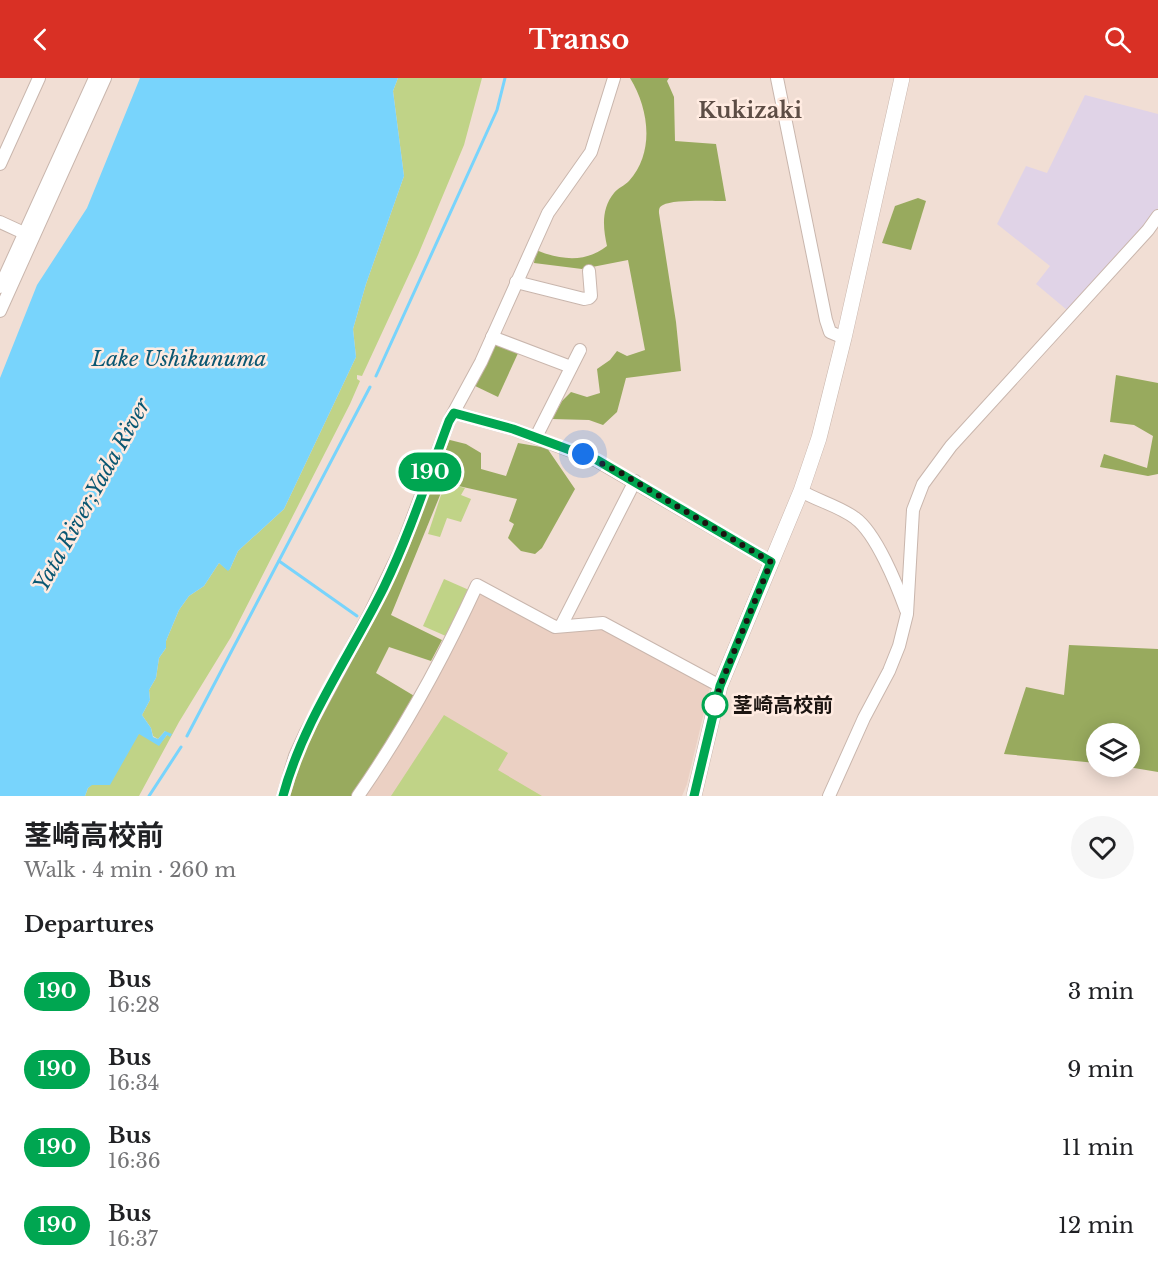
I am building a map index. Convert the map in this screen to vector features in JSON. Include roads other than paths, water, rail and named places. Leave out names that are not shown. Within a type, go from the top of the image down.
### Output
[{"type":"street","points":[[0,164],[39,78]]},
{"type":"street","points":[[0,287],[95,78]]},
{"type":"street","points":[[0,311],[105,78]]},
{"type":"street","points":[[283,796],[295,756],[388,577],[449,421],[492,337],[548,213],[591,152],[614,78]]},
{"type":"street","points":[[777,78],[826,320],[830,332],[844,338]]},
{"type":"street","points":[[694,796],[720,686],[801,491],[819,438],[844,338],[902,78]]},
{"type":"street","points":[[829,796],[864,718],[889,671],[907,614],[913,510],[923,484],[951,446],[1148,230],[1158,216]]},
{"type":"street","points":[[0,222],[24,233]]},
{"type":"street","points":[[516,282],[584,299],[591,296],[589,271]]},
{"type":"street","points":[[492,337],[571,367]]},
{"type":"street","points":[[536,437],[580,350]]},
{"type":"street","points":[[454,413],[536,437],[597,460],[771,562]]},
{"type":"street","points":[[561,627],[635,482]]},
{"type":"street","points":[[801,491],[849,514],[861,523],[888,567],[907,614]]},
{"type":"street","points":[[358,796],[388,754],[452,640],[477,585],[555,627],[603,623],[720,686]]},
{"type":"water","name":"Lake Ushikunuma","points":[[140,78],[398,78],[393,91],[404,176],[366,284],[353,329],[356,357],[284,509],[238,551],[228,571],[219,563],[204,586],[189,596],[179,610],[166,641],[166,648],[159,658],[156,678],[149,690],[150,700],[142,715],[151,728],[153,737],[158,739],[165,731],[172,734],[170,737],[167,735],[159,746],[139,734],[110,785],[92,785],[85,796],[0,796],[0,378],[37,285],[87,208]]},
{"type":"waterway","points":[[376,376],[497,110],[505,78]]},
{"type":"waterway","points":[[187,736],[370,387]]},
{"type":"waterway","points":[[279,561],[357,616]]},
{"type":"waterway","points":[[149,796],[181,747]]},
{"type":"place","name":"茎崎高校前","points":[[715,705]]},
{"type":"district","name":"Kukizaki","points":[[750,110]]},
{"type":"water label","name":"Yata River;Yada River","points":[[92,495]]}]
